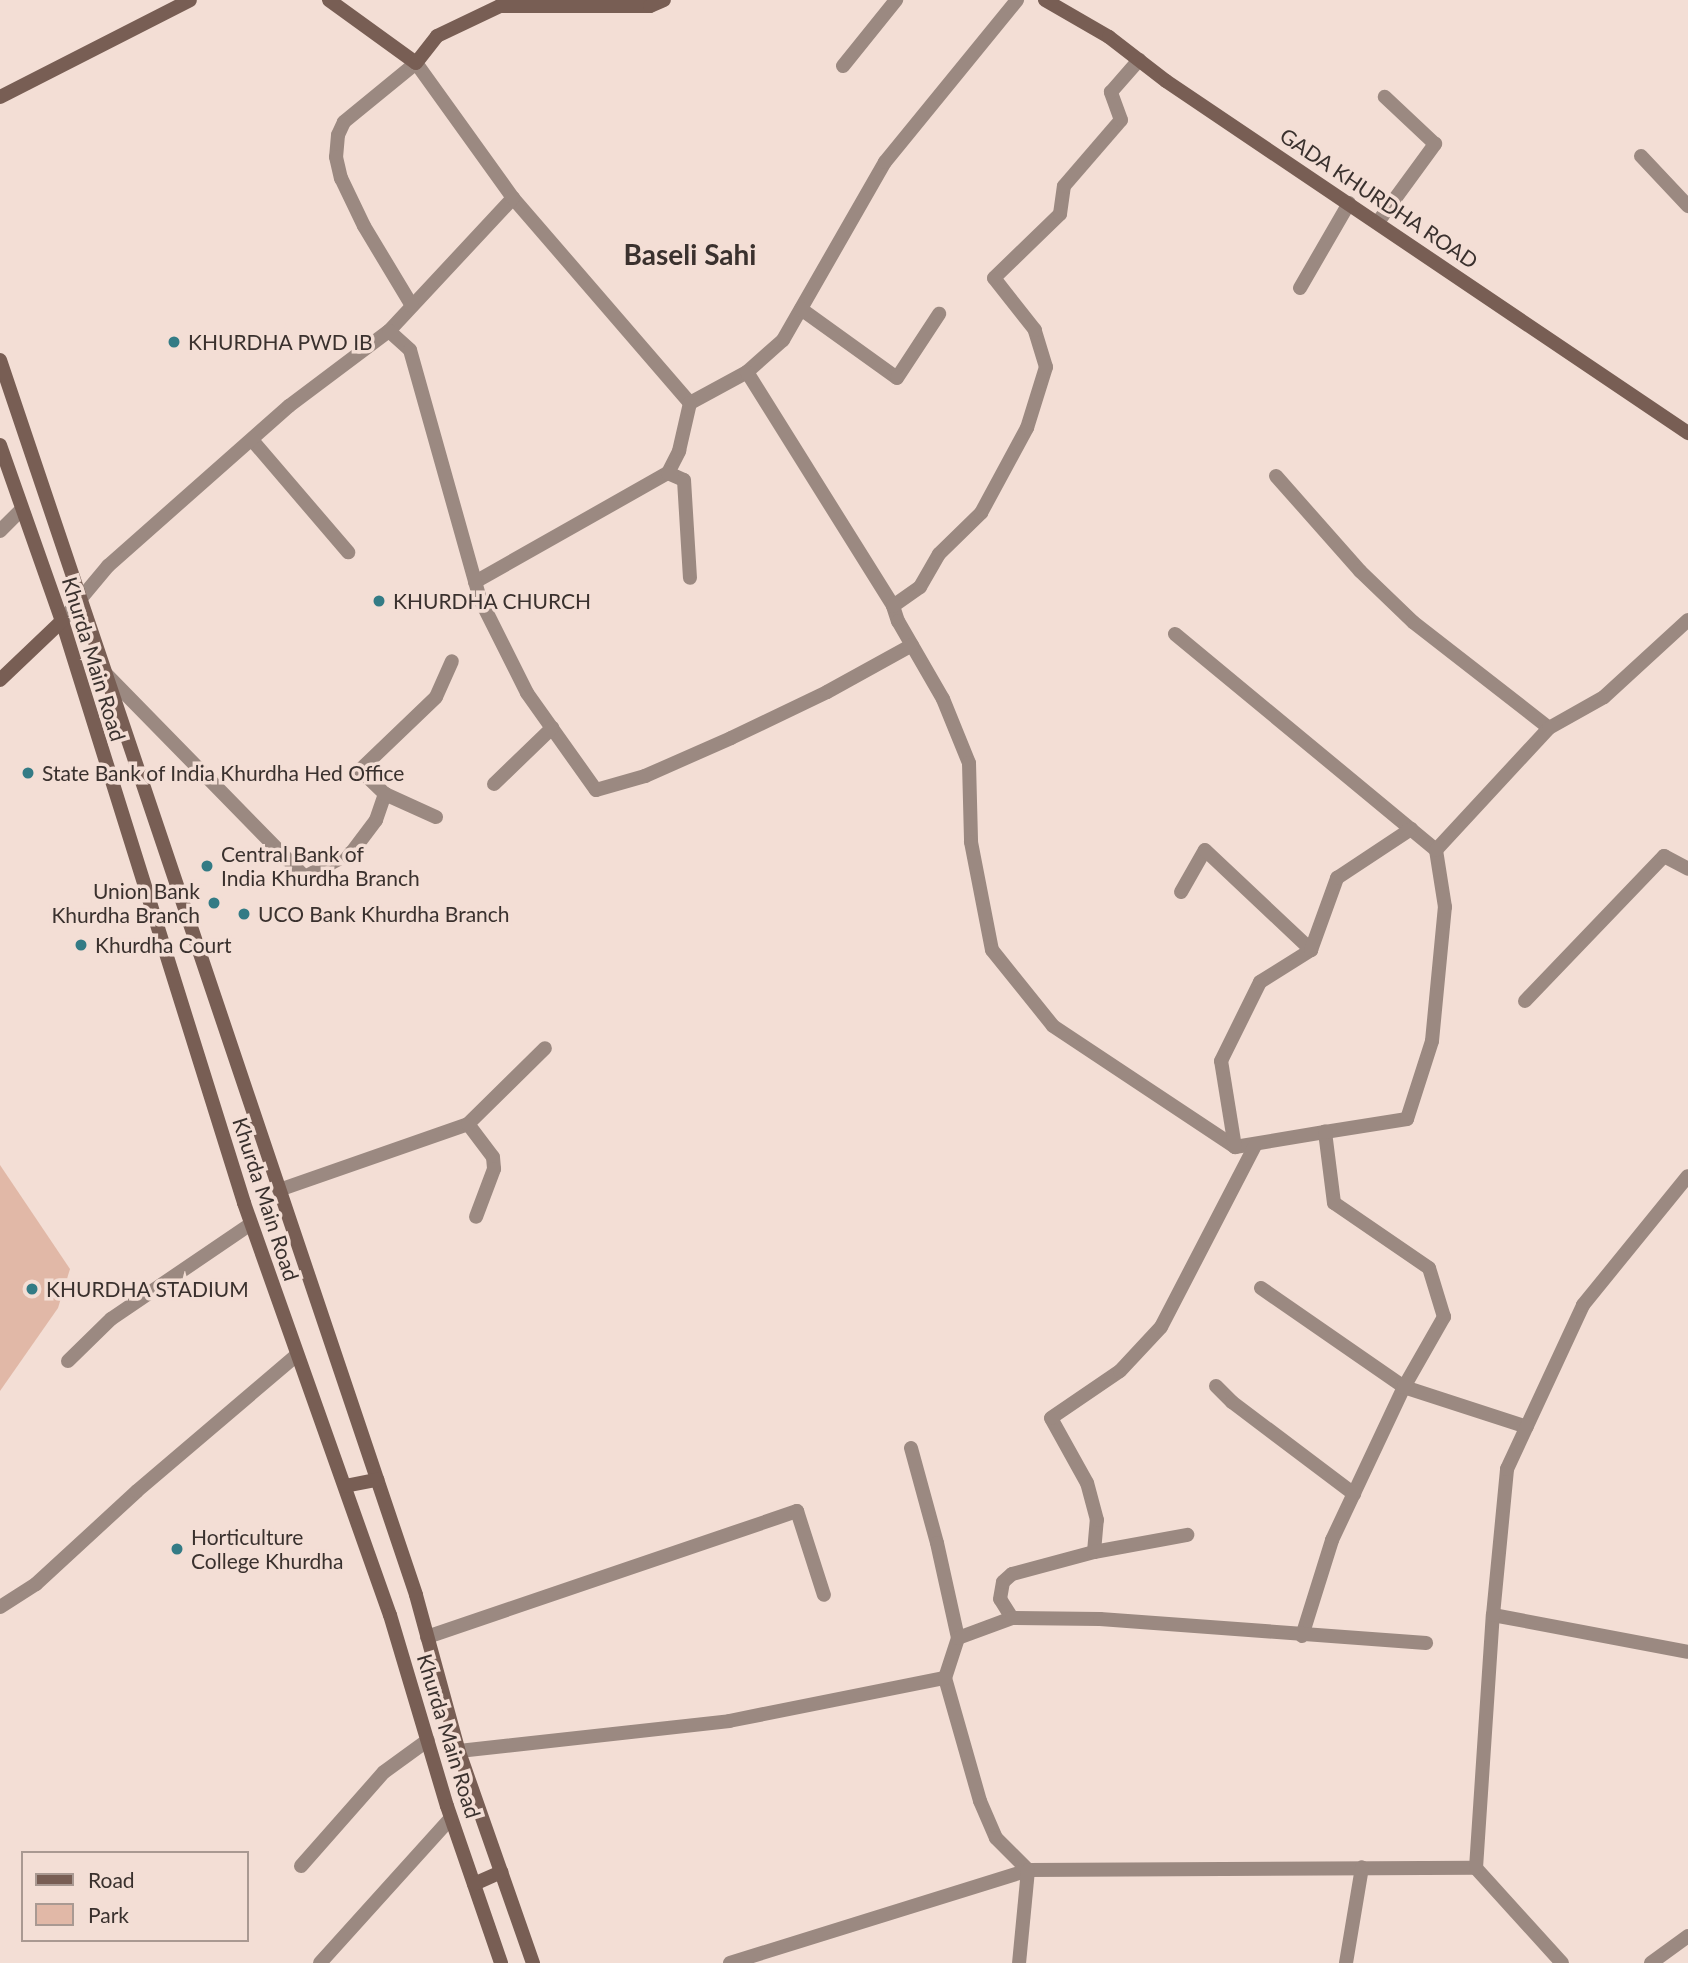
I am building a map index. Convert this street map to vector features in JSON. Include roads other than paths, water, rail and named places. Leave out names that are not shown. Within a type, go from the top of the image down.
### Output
[{"type":"main road","points":[[0,97],[190,0]]},
{"type":"main road","points":[[329,0],[416,62],[437,36],[497,3],[650,6],[664,0]]},
{"type":"main road","name":"GADA KHURDHA ROAD","points":[[1045,0],[1109,37],[1688,433]]},
{"type":"main road","name":"Khurda Main Road","points":[[0,360],[377,1480],[427,1637],[459,1751],[533,1963]]},
{"type":"main road","name":"Khurda Main Road","points":[[0,445],[62,621],[76,676],[251,1224],[397,1636],[452,1818],[501,1963]]},
{"type":"main road","points":[[0,680],[62,621]]},
{"type":"main road","points":[[345,1486],[377,1480]]},
{"type":"main road","points":[[474,1884],[501,1872]]},
{"type":"street","points":[[843,66],[896,0]]},
{"type":"street","points":[[475,582],[668,473],[679,451],[690,403],[747,372],[783,340],[885,162],[1017,0]]},
{"type":"street","points":[[892,606],[920,587],[939,554],[981,513],[1027,428],[1046,367],[1035,330],[994,278],[1060,214],[1064,186],[1121,120],[1111,93],[1139,60]]},
{"type":"street","points":[[412,306],[364,226],[341,178],[336,157],[338,135],[344,122],[416,62],[513,198],[690,403]]},
{"type":"street","points":[[1378,222],[1434,144],[1385,97]]},
{"type":"street","points":[[1641,156],[1688,206]]},
{"type":"street","points":[[62,621],[108,566],[289,406],[389,331],[513,198]]},
{"type":"street","points":[[1300,288],[1349,203]]},
{"type":"street","points":[[801,309],[897,378],[939,314]]},
{"type":"street","points":[[389,331],[410,350],[475,582],[527,693],[596,790],[645,776],[731,738],[827,692],[912,645]]},
{"type":"street","points":[[747,372],[892,606],[943,699],[969,762],[971,842],[992,950],[1053,1026],[1235,1147],[1407,1119],[1432,1041],[1445,907],[1436,850],[1175,634]]},
{"type":"street","points":[[251,440],[348,552]]},
{"type":"street","points":[[668,473],[684,480],[690,578]]},
{"type":"street","points":[[1276,476],[1360,571],[1413,622],[1549,728]]},
{"type":"street","points":[[0,531],[22,509]]},
{"type":"street","points":[[1436,850],[1549,728],[1604,697],[1688,620]]},
{"type":"street","points":[[436,817],[385,794],[360,770],[436,697],[452,661]]},
{"type":"street","points":[[106,674],[304,877],[352,852],[376,820],[385,794]]},
{"type":"street","points":[[494,784],[552,728]]},
{"type":"street","points":[[1235,1147],[1221,1061],[1259,982],[1311,950],[1337,877],[1411,829]]},
{"type":"street","points":[[1181,892],[1205,850],[1311,950]]},
{"type":"street","points":[[1525,1001],[1664,856],[1688,869]]},
{"type":"street","points":[[279,1190],[468,1124],[545,1048]]},
{"type":"street","points":[[468,1124],[493,1157],[494,1169],[476,1217]]},
{"type":"street","points":[[1302,1636],[1332,1540],[1404,1387],[1444,1317],[1429,1268],[1334,1203],[1325,1132]]},
{"type":"street","points":[[1094,1552],[1097,1520],[1087,1483],[1051,1418],[1120,1371],[1161,1327],[1256,1144]]},
{"type":"street","points":[[1562,1963],[1476,1868],[1493,1615],[1507,1469],[1583,1305],[1688,1176]]},
{"type":"street","points":[[68,1361],[111,1319],[251,1224]]},
{"type":"street","points":[[1261,1288],[1404,1387],[1527,1427]]},
{"type":"street","points":[[0,1607],[36,1584],[137,1491],[297,1355]]},
{"type":"street","points":[[1216,1386],[1232,1402],[1353,1494]]},
{"type":"street","points":[[911,1448],[937,1543],[958,1638],[945,1678],[980,1801],[996,1838],[1028,1870],[1020,1963]]},
{"type":"street","points":[[427,1637],[797,1511],[824,1595]]},
{"type":"street","points":[[1012,1618],[1000,1599],[1003,1583],[1012,1574],[1094,1552],[1186,1535]]},
{"type":"street","points":[[1493,1615],[1688,1653]]},
{"type":"street","points":[[958,1638],[1012,1618],[1100,1619],[1302,1636],[1426,1643]]},
{"type":"street","points":[[459,1751],[729,1721],[945,1678]]},
{"type":"street","points":[[301,1866],[384,1772],[428,1740]]},
{"type":"street","points":[[320,1963],[452,1818]]},
{"type":"street","points":[[1346,1963],[1362,1867]]},
{"type":"street","points":[[730,1963],[1028,1870],[1476,1868]]},
{"type":"street","points":[[1651,1963],[1688,1936]]},
{"type":"place","name":"KHURDHA PWD IB","points":[[174,342]]},
{"type":"place","name":"KHURDHA CHURCH","points":[[379,601]]},
{"type":"place","name":"State Bank of India Khurdha Hed Office","points":[[28,773]]},
{"type":"place","name":"Central Bank of India Khurdha Branch","points":[[207,866]]},
{"type":"place","name":"Union Bank Khurdha Branch","points":[[214,903]]},
{"type":"place","name":"UCO Bank Khurdha Branch","points":[[244,914]]},
{"type":"place","name":"Khurdha Court","points":[[81,945]]},
{"type":"place","name":"KHURDHA STADIUM","points":[[32,1289]]},
{"type":"place","name":"Horticulture College Khurdha","points":[[177,1549]]},
{"type":"district","name":"Baseli Sahi","points":[[690,254]]}]
